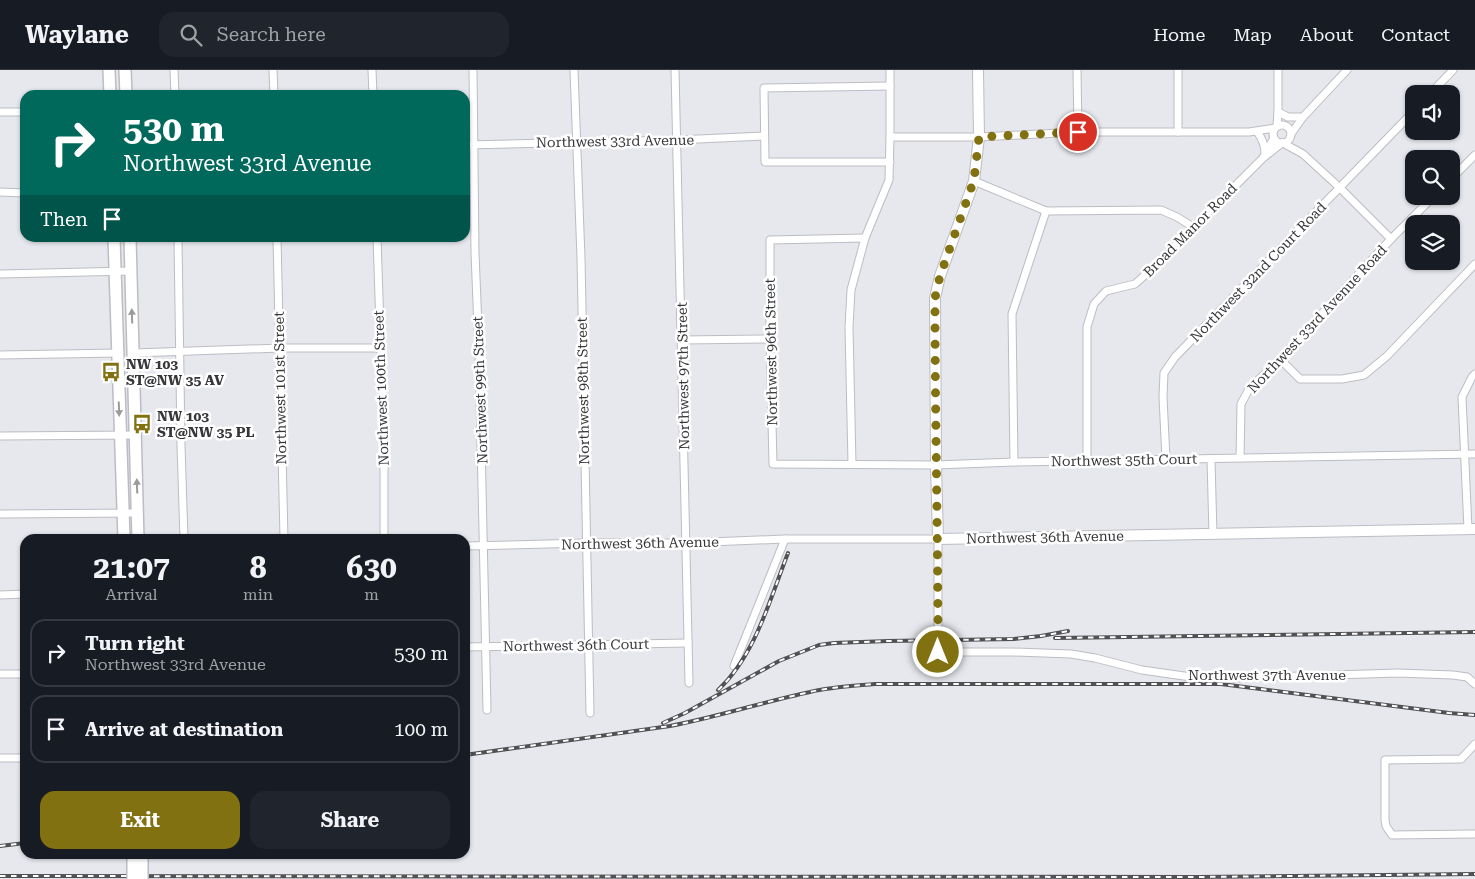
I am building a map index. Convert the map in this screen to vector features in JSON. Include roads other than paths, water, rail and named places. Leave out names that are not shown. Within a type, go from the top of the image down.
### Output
[{"type":"main road","points":[[109,70],[110,90]]},
{"type":"main road","points":[[125,70],[126,90]]},
{"type":"main road","points":[[114,242],[124,534]]},
{"type":"main road","points":[[130,242],[138,534]]},
{"type":"main road","points":[[116,312],[120,317],[123,342],[134,353]]},
{"type":"main road","points":[[118,353],[126,365],[127,382],[130,390],[135,395]]},
{"type":"main road","points":[[133,859],[133,879]]},
{"type":"main road","points":[[142,859],[142,879]]},
{"type":"street","points":[[174,70],[175,90]]},
{"type":"street","points":[[273,70],[274,90]]},
{"type":"street","points":[[372,70],[373,90]]},
{"type":"street","name":"Northwest 99th Street","points":[[473,70],[475,253],[487,710]]},
{"type":"street","name":"Northwest 98th Street","points":[[574,70],[581,258],[590,713]]},
{"type":"street","name":"Northwest 97th Street","points":[[675,70],[685,543],[690,683]]},
{"type":"street","points":[[852,464],[849,327],[851,290],[865,238],[889,180],[890,70]]},
{"type":"street","points":[[938,539],[935,298],[940,276],[974,180],[979,137],[978,70]]},
{"type":"street","points":[[1077,70],[1078,132]]},
{"type":"street","points":[[1178,70],[1178,132]]},
{"type":"street","points":[[1278,70],[1277,141],[1303,154],[1340,187],[1391,239]]},
{"type":"street","points":[[1291,135],[1303,117],[1347,70]]},
{"type":"street","points":[[1439,85],[1453,70]]},
{"type":"street","points":[[890,86],[764,88],[765,162],[890,162]]},
{"type":"street","points":[[0,112],[20,112]]},
{"type":"street","points":[[1278,112],[1288,116],[1303,117]]},
{"type":"street","points":[[1249,132],[1258,134],[1278,130],[1303,117]]},
{"type":"street","name":"Northwest 32nd Court Road","points":[[1166,459],[1163,397],[1164,374],[1175,357],[1405,120]]},
{"type":"street","points":[[890,137],[979,137],[1078,132],[1249,132],[1290,129],[1291,135],[1303,154]]},
{"type":"street","name":"Broad Manor Road","points":[[1264,156],[1278,130]]},
{"type":"street","points":[[1258,134],[1265,145],[1264,156]]},
{"type":"street","name":"Broad Manor Road","points":[[1087,460],[1087,327],[1094,304],[1106,291],[1136,284],[1264,156],[1288,141],[1291,135]]},
{"type":"street","name":"Northwest 33rd Avenue","points":[[470,145],[764,136]]},
{"type":"street","points":[[1460,170],[1475,155]]},
{"type":"street","points":[[974,180],[1046,211],[1161,210],[1193,227]]},
{"type":"street","points":[[0,192],[20,192]]},
{"type":"street","name":"Northwest 33rd Avenue Road","points":[[1240,458],[1241,404],[1249,389],[1280,359],[1425,205]]},
{"type":"street","points":[[1014,462],[1012,314],[1046,211]]},
{"type":"street","name":"Northwest 96th Street","points":[[773,464],[770,240],[865,238]]},
{"type":"street","points":[[178,242],[184,534]]},
{"type":"street","name":"Northwest 101st Street","points":[[276,242],[284,534]]},
{"type":"street","name":"Northwest 100th Street","points":[[377,242],[384,445],[384,534]]},
{"type":"street","points":[[1280,359],[1300,379],[1342,380],[1364,376],[1387,356],[1475,264]]},
{"type":"street","points":[[0,274],[131,272]]},
{"type":"street","points":[[682,340],[770,339]]},
{"type":"street","points":[[134,353],[280,348],[380,348]]},
{"type":"street","points":[[0,354],[118,353]]},
{"type":"street","points":[[1471,529],[1464,454],[1462,397],[1473,375]]},
{"type":"street","points":[[0,436],[136,435]]},
{"type":"street","name":"Northwest 35th Court","points":[[773,464],[936,465],[1087,460],[1475,454]]},
{"type":"street","points":[[1211,459],[1213,535]]},
{"type":"street","points":[[0,514],[138,513]]},
{"type":"street","name":"Northwest 36th Avenue","points":[[470,546],[685,543],[785,539],[1213,535],[1471,529]]},
{"type":"street","points":[[734,666],[785,539]]},
{"type":"street","name":"Northwest 37th Avenue","points":[[938,539],[938,652],[1077,654],[1142,670],[1191,677],[1233,678],[1398,673],[1453,674],[1467,677],[1475,684]]},
{"type":"street","points":[[0,594],[20,594]]},
{"type":"street","name":"Northwest 36th Court","points":[[470,647],[688,643]]},
{"type":"street","points":[[0,674],[20,674]]},
{"type":"street","points":[[1475,744],[1462,759],[1386,760],[1385,820],[1386,826],[1392,835],[1475,834]]},
{"type":"street","points":[[0,758],[20,758]]},
{"type":"railway","points":[[718,690],[731,676],[752,644],[768,608],[788,553]]},
{"type":"railway","points":[[663,723],[685,713],[779,661],[819,645],[888,641],[1014,639],[1068,631]]},
{"type":"railway","points":[[1055,638],[1475,632]]},
{"type":"railway","points":[[470,754],[670,726],[818,690],[875,684],[1221,684],[1475,715]]},
{"type":"railway","points":[[0,846],[20,844]]},
{"type":"railway","points":[[0,876],[1198,877],[1475,874]]},
{"type":"place","name":"NW 103 ST@NW 35 AV","points":[[111,372]]},
{"type":"place","name":"NW 103 ST@NW 35 PL","points":[[142,424]]}]
